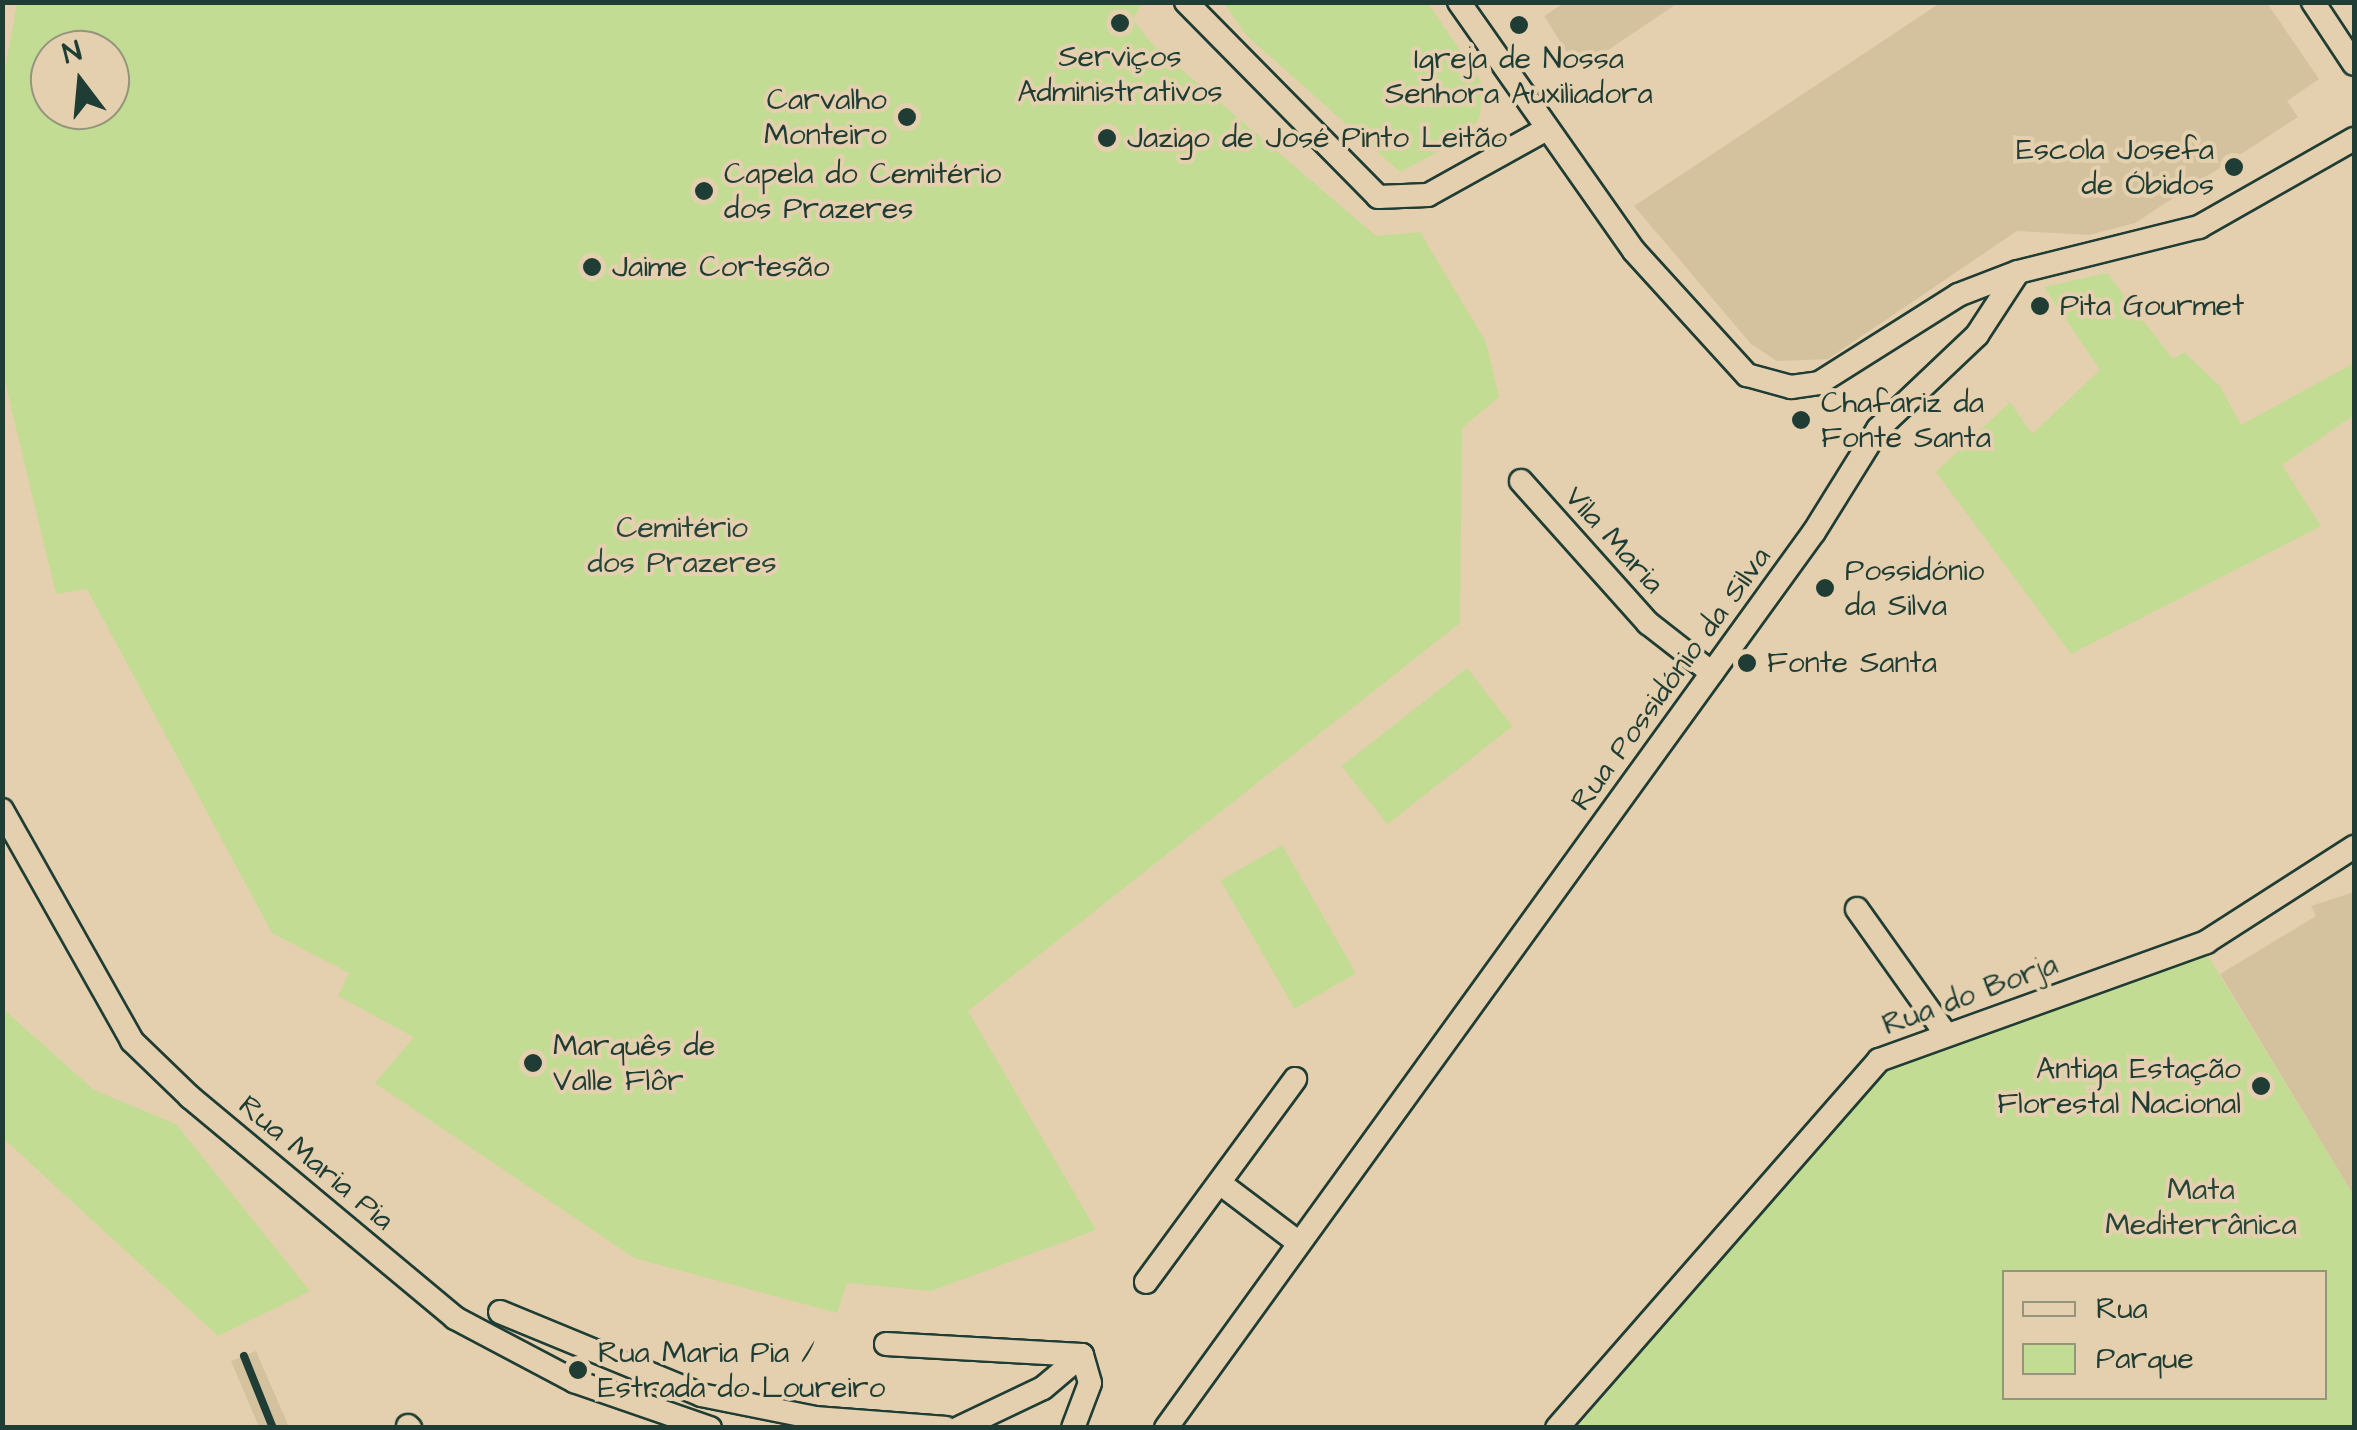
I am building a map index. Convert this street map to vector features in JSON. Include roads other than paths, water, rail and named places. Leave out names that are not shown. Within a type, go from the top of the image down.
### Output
[{"type":"street","points":[[1186,2],[1378,197],[1428,195],[1543,131]]},
{"type":"street","points":[[1459,2],[1543,131],[1712,347],[1761,381],[1820,383],[1958,295],[2018,272],[2199,227],[2354,140]]},
{"type":"street","points":[[2312,2],[2354,64]]},
{"type":"street","name":"Rua Possidónio da Silva","points":[[1166,1428],[1712,673],[1878,430],[1977,335],[2018,272]]},
{"type":"street","name":"Vila Maria","points":[[1521,481],[1648,623],[1712,673]]},
{"type":"street","name":"Rua Maria Pia","points":[[2,810],[132,1041],[190,1097],[455,1318],[574,1382],[710,1428]]},
{"type":"street","name":"Rua do Borja","points":[[1557,1428],[1879,1060],[2206,942],[2354,847]]},
{"type":"street","points":[[1858,909],[1945,1033]]},
{"type":"street","points":[[1146,1282],[1296,1079]]},
{"type":"street","points":[[1221,1184],[1300,1244]]},
{"type":"street","points":[[500,1312],[700,1395],[816,1418],[946,1428]]},
{"type":"street","points":[[886,1344],[1082,1355]]},
{"type":"street","points":[[959,1428],[1043,1388],[1082,1355]]},
{"type":"street","points":[[1073,1428],[1090,1383],[1082,1355]]},
{"type":"railway","points":[[244,1356],[273,1428]]},
{"type":"place","name":"Serviços Administrativos","points":[[1120,23]]},
{"type":"place","name":"Igreja de Nossa Senhora Auxiliadora","points":[[1519,25]]},
{"type":"place","name":"Carvalho Monteiro","points":[[907,117]]},
{"type":"place","name":"Jazigo de José Pinto Leitão","points":[[1107,138]]},
{"type":"place","name":"Escola Josefa de Óbidos","points":[[2234,167]]},
{"type":"place","name":"Capela do Cemitério dos Prazeres","points":[[704,191]]},
{"type":"place","name":"Jaime Cortesão","points":[[592,267]]},
{"type":"place","name":"Pita Gourmet","points":[[2040,306]]},
{"type":"place","name":"Chafariz da Fonte Santa","points":[[1801,420]]},
{"type":"place","name":"Possidónio da Silva","points":[[1825,588]]},
{"type":"place","name":"Fonte Santa","points":[[1747,663]]},
{"type":"place","name":"Marquês de Valle Flôr","points":[[533,1063]]},
{"type":"place","name":"Antiga Estação Florestal Nacional","points":[[2261,1086]]},
{"type":"place","name":"Rua Maria Pia / Estrada do Loureiro","points":[[578,1370]]},
{"type":"park label","name":"Cemitério dos Prazeres","points":[[682,545]]},
{"type":"park label","name":"Mata Mediterrânica","points":[[2201,1207]]}]
